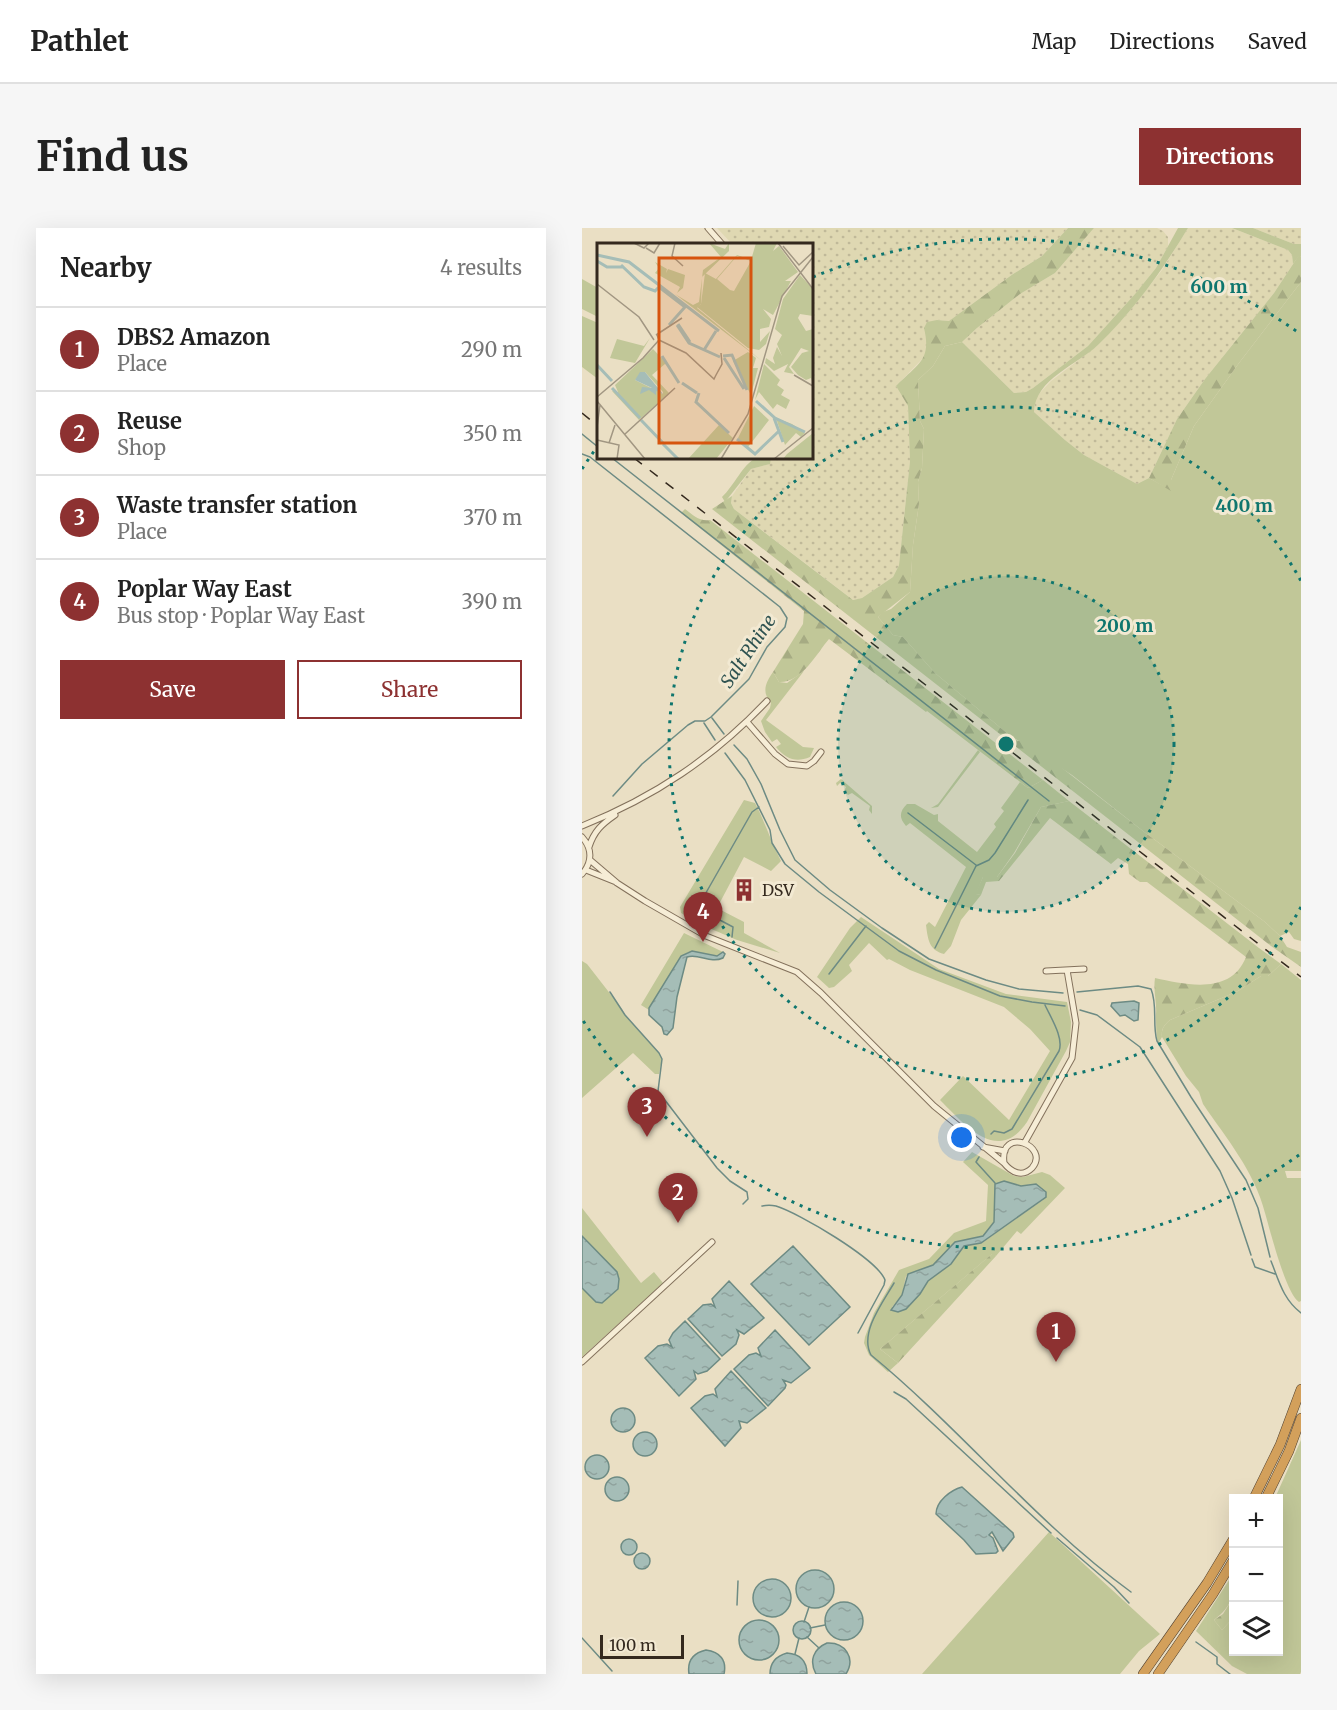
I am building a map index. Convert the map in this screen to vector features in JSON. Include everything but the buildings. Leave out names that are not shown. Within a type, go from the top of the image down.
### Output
[{"type":"highway","points":[[1256,1494],[1280,1445],[1301,1389]]},
{"type":"highway","points":[[1268,1494],[1289,1451],[1301,1418]]},
{"type":"highway","points":[[1143,1674],[1207,1583],[1229,1545]]},
{"type":"highway","points":[[1158,1674],[1203,1610],[1229,1566]]},
{"type":"street","points":[[708,228],[721,243]]},
{"type":"street","points":[[582,826],[621,810],[658,790],[720,745],[747,722],[766,701]]},
{"type":"street","points":[[747,722],[775,754],[788,764],[807,766],[821,752]]},
{"type":"street","points":[[617,883],[584,872],[590,860],[589,847],[593,834],[621,810]]},
{"type":"street","points":[[582,837],[589,847]]},
{"type":"street","points":[[590,860],[617,883],[706,936],[797,972],[934,1106],[1004,1163],[1009,1170],[1024,1173],[1031,1169],[1035,1153],[1032,1147],[1025,1142],[1016,1142],[1009,1145],[1005,1151],[1004,1163]]},
{"type":"street","points":[[1046,971],[1083,969]]},
{"type":"street","points":[[1025,1142],[1072,1058],[1076,1023],[1067,970]]},
{"type":"street","points":[[982,1146],[1005,1151]]},
{"type":"street","points":[[582,1362],[712,1242]]},
{"type":"shaded area","points":[[717,228],[1068,228],[1042,256],[1013,274],[949,321],[937,320],[926,355],[896,386],[908,406],[910,461],[899,565],[893,577],[862,598],[853,600],[734,509],[731,503],[732,496],[751,469],[769,464],[771,459],[813,459],[813,243],[731,243]]},
{"type":"shaded area","points":[[1094,228],[1157,228],[1168,237],[1168,246],[1156,268],[1088,346],[1033,388],[1026,392],[1014,393],[962,342],[1020,294],[1055,273]]},
{"type":"shaded area","points":[[1188,228],[1232,228],[1288,250],[1292,255],[1293,264],[1274,293],[1205,379],[1177,419],[1149,478],[1137,484],[1084,455],[1065,440],[1034,412],[1035,401],[1051,381],[1097,346],[1128,313],[1162,270]]},
{"type":"shaded area","points":[[1253,228],[1301,228],[1301,244],[1294,244]]},
{"type":"green space","points":[[1068,228],[1094,228],[1055,273],[1020,294],[962,342],[945,346],[933,366],[918,380],[920,421],[924,429],[910,592],[878,617],[893,635],[903,637],[935,673],[1008,734],[1018,741],[1026,740],[1265,922],[1280,936],[1287,947],[1301,952],[1301,967],[1271,946],[712,509],[732,496],[731,503],[734,509],[853,600],[862,598],[893,577],[899,565],[910,461],[908,406],[896,386],[916,367],[924,355],[926,339],[924,328],[927,322],[949,321],[1013,274],[1042,256]]},
{"type":"green space","points":[[1178,228],[1188,228],[1147,290],[1098,345],[1058,374],[1041,390],[1034,412],[1084,455],[1137,484],[1149,478],[1171,490],[1171,480],[1194,426],[1301,282],[1301,941],[1294,939],[1289,932],[1280,936],[1265,922],[1072,775],[1008,734],[935,673],[903,637],[893,635],[878,617],[910,592],[924,429],[920,421],[918,380],[933,366],[945,346],[962,342],[1014,393],[1026,392],[1033,388],[1088,346],[1156,268]]},
{"type":"green space","points":[[1232,228],[1253,228],[1294,244],[1301,244],[1301,257],[1299,256],[1293,264],[1292,255],[1288,250]]},
{"type":"green space","points":[[1299,255],[1301,257],[1301,282],[1194,426],[1171,480],[1171,491],[1149,478],[1177,419],[1205,379],[1274,293]]},
{"type":"green space","points":[[582,279],[597,287],[597,316],[582,309]]},
{"type":"green space","points":[[582,316],[597,323],[597,378],[582,367]]},
{"type":"green space","points":[[771,459],[770,464],[751,469],[725,502],[722,497],[751,461]]},
{"type":"green space","points":[[685,509],[700,519],[710,520],[1043,780],[1028,788],[829,639],[802,673],[795,678],[779,682],[773,672],[803,624],[804,611],[681,513]]},
{"type":"green space","points":[[804,671],[766,720],[803,747],[814,748],[810,757],[796,760],[787,757],[776,747],[781,744],[777,739],[772,742],[761,721],[770,708],[771,703],[765,691],[773,672],[779,682],[787,683]]},
{"type":"green space","points":[[978,750],[980,752],[938,807],[931,808],[938,804]]},
{"type":"green space","points":[[841,779],[872,806],[872,814],[869,810],[870,806],[852,793],[848,795],[844,791],[846,787],[840,783],[837,786],[836,783]]},
{"type":"green space","points":[[1043,780],[1069,801],[1041,807],[997,877],[983,877],[976,894],[981,895],[961,920],[951,946],[944,954],[935,950],[929,940],[926,925],[929,922],[935,927],[966,867],[910,823],[906,826],[901,818],[902,810],[907,804],[915,804],[934,815],[938,814],[938,821],[977,852],[996,827],[994,824],[1004,811],[1001,808],[1020,782],[1028,788]]},
{"type":"green space","points":[[744,800],[755,803],[781,861],[771,871],[744,857],[717,908],[744,922],[744,933],[780,953],[737,940],[681,913],[680,907]]},
{"type":"green space","points":[[1069,801],[1281,964],[1268,976],[1261,976],[1238,991],[1170,1020],[1163,1027],[1162,1037],[1158,1044],[1155,978],[1194,984],[1219,982],[1230,977],[1239,969],[1246,957],[1147,882],[1140,882],[1129,874],[1128,864],[1118,858],[1111,864],[1050,818],[999,881],[986,882],[981,895],[975,894],[983,877],[997,877],[1015,853],[1041,807]]},
{"type":"green space","points":[[861,917],[939,969],[1006,994],[1067,1002],[1071,1022],[1070,1042],[1027,1122],[1016,1134],[1005,1140],[993,1141],[971,1129],[940,1100],[963,1076],[1009,1120],[1050,1051],[1030,1029],[1004,1007],[887,960],[869,943],[849,965],[852,971],[834,987],[829,988],[817,977],[850,928]]},
{"type":"green space","points":[[684,933],[723,952],[717,956],[692,951],[681,956],[649,1010],[641,1005]]},
{"type":"green space","points":[[582,961],[587,964],[662,1059],[659,1074],[655,1074],[633,1053],[582,1098]]},
{"type":"green space","points":[[1281,964],[1301,980],[1301,1171],[1285,1171],[1287,1178],[1301,1178],[1301,1301],[1299,1302],[1294,1297],[1284,1275],[1260,1198],[1247,1169],[1203,1104],[1199,1092],[1186,1076],[1162,1037],[1163,1027],[1170,1020],[1238,991],[1261,976],[1268,976]]},
{"type":"green space","points":[[972,1152],[1014,1176],[1023,1177],[1042,1172],[1050,1175],[1065,1188],[1021,1234],[1017,1231],[996,1256],[992,1254],[880,1349],[898,1363],[888,1372],[869,1355],[864,1343],[874,1313],[899,1270],[929,1259],[954,1233],[986,1221],[988,1185],[963,1162]],"holes":[[[1004,1181],[1021,1186],[1034,1184],[1043,1200],[982,1243],[964,1246],[951,1264],[928,1281],[906,1309],[892,1307],[902,1295],[906,1276],[933,1265],[955,1242],[983,1236],[994,1222]]]},
{"type":"green space","points":[[582,1208],[641,1283],[654,1272],[663,1283],[582,1357],[582,1288],[596,1302],[602,1303],[619,1279],[610,1265],[582,1236]]},
{"type":"green space","points":[[993,1253],[996,1256],[898,1363],[880,1349]]},
{"type":"green space","points":[[1301,1440],[1301,1672],[1300,1674],[1247,1674],[1232,1666],[1196,1631],[1229,1580],[1229,1603],[1214,1620],[1222,1630],[1229,1622],[1229,1656],[1283,1656],[1283,1494],[1277,1494]]},
{"type":"green space","points":[[1049,1532],[1160,1634],[1139,1651],[1120,1674],[922,1674]]},
{"type":"green space","points":[[1229,1604],[1229,1622],[1222,1630],[1214,1620],[1223,1614]]},
{"type":"water","points":[[692,951],[717,956],[723,952],[725,954],[718,960],[696,956],[687,957],[677,997],[673,1028],[667,1035],[649,1015],[649,1008],[681,956]]},
{"type":"water","points":[[1134,1001],[1139,1003],[1138,1020],[1134,1021],[1125,1015],[1120,1016],[1111,1006],[1112,1003]]},
{"type":"water","points":[[1004,1181],[1021,1186],[1036,1184],[1046,1192],[1046,1197],[981,1243],[964,1246],[951,1264],[928,1281],[906,1309],[898,1312],[891,1310],[902,1295],[908,1274],[933,1265],[955,1242],[983,1236],[994,1222],[995,1184]]},
{"type":"water","points":[[582,1236],[617,1272],[618,1289],[602,1303],[596,1302],[582,1288]]},
{"type":"water","points":[[793,1246],[850,1307],[809,1345],[751,1284]]},
{"type":"water","points":[[729,1281],[764,1318],[744,1334],[737,1330],[739,1335],[736,1344],[722,1356],[688,1319],[703,1305],[711,1304],[715,1307],[712,1299]]},
{"type":"water","points":[[685,1321],[720,1359],[707,1371],[698,1374],[694,1371],[696,1379],[679,1396],[645,1358],[658,1346],[667,1344],[672,1347],[669,1340]]},
{"type":"water","points":[[775,1330],[810,1368],[791,1383],[783,1380],[785,1388],[768,1406],[734,1369],[749,1355],[756,1353],[761,1356],[758,1348]]},
{"type":"water","points":[[731,1371],[766,1408],[747,1423],[739,1421],[741,1428],[725,1446],[691,1408],[705,1396],[713,1394],[717,1397],[715,1389]]},
{"type":"water","points":[[623,1408],[631,1412],[635,1420],[631,1428],[623,1432],[615,1428],[611,1420],[615,1412]]},
{"type":"water","points":[[645,1432],[654,1435],[657,1444],[654,1453],[645,1456],[636,1453],[633,1444],[636,1435]]},
{"type":"water","points":[[597,1455],[602,1456],[608,1462],[608,1472],[602,1478],[597,1479],[592,1478],[586,1472],[585,1467],[586,1462],[592,1456]]},
{"type":"water","points":[[617,1477],[626,1480],[629,1489],[626,1498],[617,1501],[608,1498],[605,1489],[608,1480]]},
{"type":"water","points":[[962,1487],[1013,1533],[1014,1537],[1003,1551],[992,1532],[989,1535],[993,1538],[998,1551],[976,1554],[936,1514],[945,1497]]},
{"type":"water","points":[[629,1539],[635,1541],[637,1547],[635,1553],[629,1555],[623,1553],[621,1547],[623,1541]]},
{"type":"water","points":[[642,1553],[650,1561],[642,1569],[634,1561]]},
{"type":"water","points":[[815,1570],[822,1571],[828,1576],[833,1582],[833,1596],[828,1602],[822,1607],[815,1608],[808,1607],[802,1602],[797,1596],[796,1589],[797,1582],[802,1576],[808,1571]]},
{"type":"water","points":[[772,1579],[786,1584],[791,1598],[786,1612],[772,1617],[758,1612],[753,1598],[758,1584]]},
{"type":"water","points":[[844,1602],[858,1607],[863,1621],[858,1635],[844,1640],[830,1635],[825,1621],[830,1607]]},
{"type":"water","points":[[759,1620],[773,1626],[779,1640],[773,1654],[759,1660],[745,1654],[739,1640],[745,1626]]},
{"type":"water","points":[[802,1621],[808,1624],[811,1630],[808,1636],[802,1639],[796,1636],[793,1630],[796,1624]]},
{"type":"water","points":[[827,1643],[839,1645],[847,1652],[850,1662],[846,1674],[816,1674],[813,1665],[814,1656],[818,1649]]},
{"type":"water","points":[[706,1650],[719,1655],[723,1661],[724,1674],[689,1674],[692,1658]]},
{"type":"water","points":[[787,1653],[802,1659],[806,1665],[807,1674],[770,1674],[774,1660]]},
{"type":"waterway","points":[[582,434],[597,446]]},
{"type":"waterway","name":"Salt Rhine","points":[[582,454],[590,457],[780,607],[787,618],[785,627],[767,647],[749,679],[711,717],[705,721],[695,721],[688,725],[642,764],[613,796]]},
{"type":"waterway","points":[[613,459],[1049,801]]},
{"type":"waterway","points":[[712,718],[724,734]]},
{"type":"waterway","points":[[704,723],[715,740]]},
{"type":"waterway","points":[[734,745],[747,759],[761,784],[795,860],[830,890],[929,959],[986,980],[1019,989],[1063,993]]},
{"type":"waterway","points":[[725,753],[745,780],[770,830],[772,843],[785,864],[819,892],[899,951],[936,970],[1000,996],[1065,1006]]},
{"type":"waterway","points":[[935,948],[976,866],[989,860],[995,853],[1028,800]]},
{"type":"waterway","points":[[732,937],[733,927],[699,909],[699,905],[752,812],[759,807]]},
{"type":"waterway","points":[[908,813],[976,865]]},
{"type":"waterway","points":[[829,974],[866,926]]},
{"type":"waterway","points":[[1077,992],[1138,986],[1151,989],[1157,1041],[1246,1180],[1258,1208],[1270,1257]]},
{"type":"waterway","points":[[610,992],[625,1015],[662,1059],[658,1091],[717,1168],[730,1181],[747,1192],[748,1199],[743,1204]]},
{"type":"waterway","points":[[991,1134],[994,1131],[1004,1133],[1012,1129],[1059,1051],[1060,1040],[1045,1005]]},
{"type":"waterway","points":[[1080,1010],[1097,1015],[1140,1047],[1220,1171],[1232,1198],[1251,1255]]},
{"type":"waterway","points":[[979,1157],[976,1162],[995,1183]]},
{"type":"waterway","points":[[762,1206],[776,1206],[802,1218],[853,1249],[879,1271],[885,1280],[884,1285],[858,1333]]},
{"type":"waterway","points":[[1252,1259],[1255,1267],[1275,1274]]},
{"type":"waterway","points":[[1271,1261],[1286,1296],[1301,1313]]},
{"type":"waterway","points":[[894,1283],[870,1328],[868,1346],[871,1355],[937,1414],[1063,1536],[1131,1592]]},
{"type":"waterway","points":[[894,1392],[906,1399],[1051,1533]]},
{"type":"waterway","points":[[1057,1538],[1114,1587],[1129,1603]]},
{"type":"waterway","points":[[737,1605],[738,1581]]},
{"type":"waterway","points":[[804,1622],[809,1607]]},
{"type":"waterway","points":[[810,1628],[825,1625]]},
{"type":"waterway","points":[[807,1637],[819,1648]]},
{"type":"waterway","points":[[582,1638],[612,1671]]},
{"type":"waterway","points":[[795,1654],[799,1638]]},
{"type":"waterway","points":[[1196,1642],[1217,1657],[1217,1664],[1230,1674]]},
{"type":"railway","points":[[582,413],[597,425]]},
{"type":"railway","points":[[635,459],[1301,977]]},
{"type":"place","name":"DSV","points":[[744,890]]},
{"type":"place","name":"Poplar Way East","points":[[703,942]]},
{"type":"place","name":"Waste transfer station","points":[[647,1137]]},
{"type":"place","name":"Reuse","points":[[678,1223]]},
{"type":"place","name":"DBS2 Amazon","points":[[1056,1362]]}]
